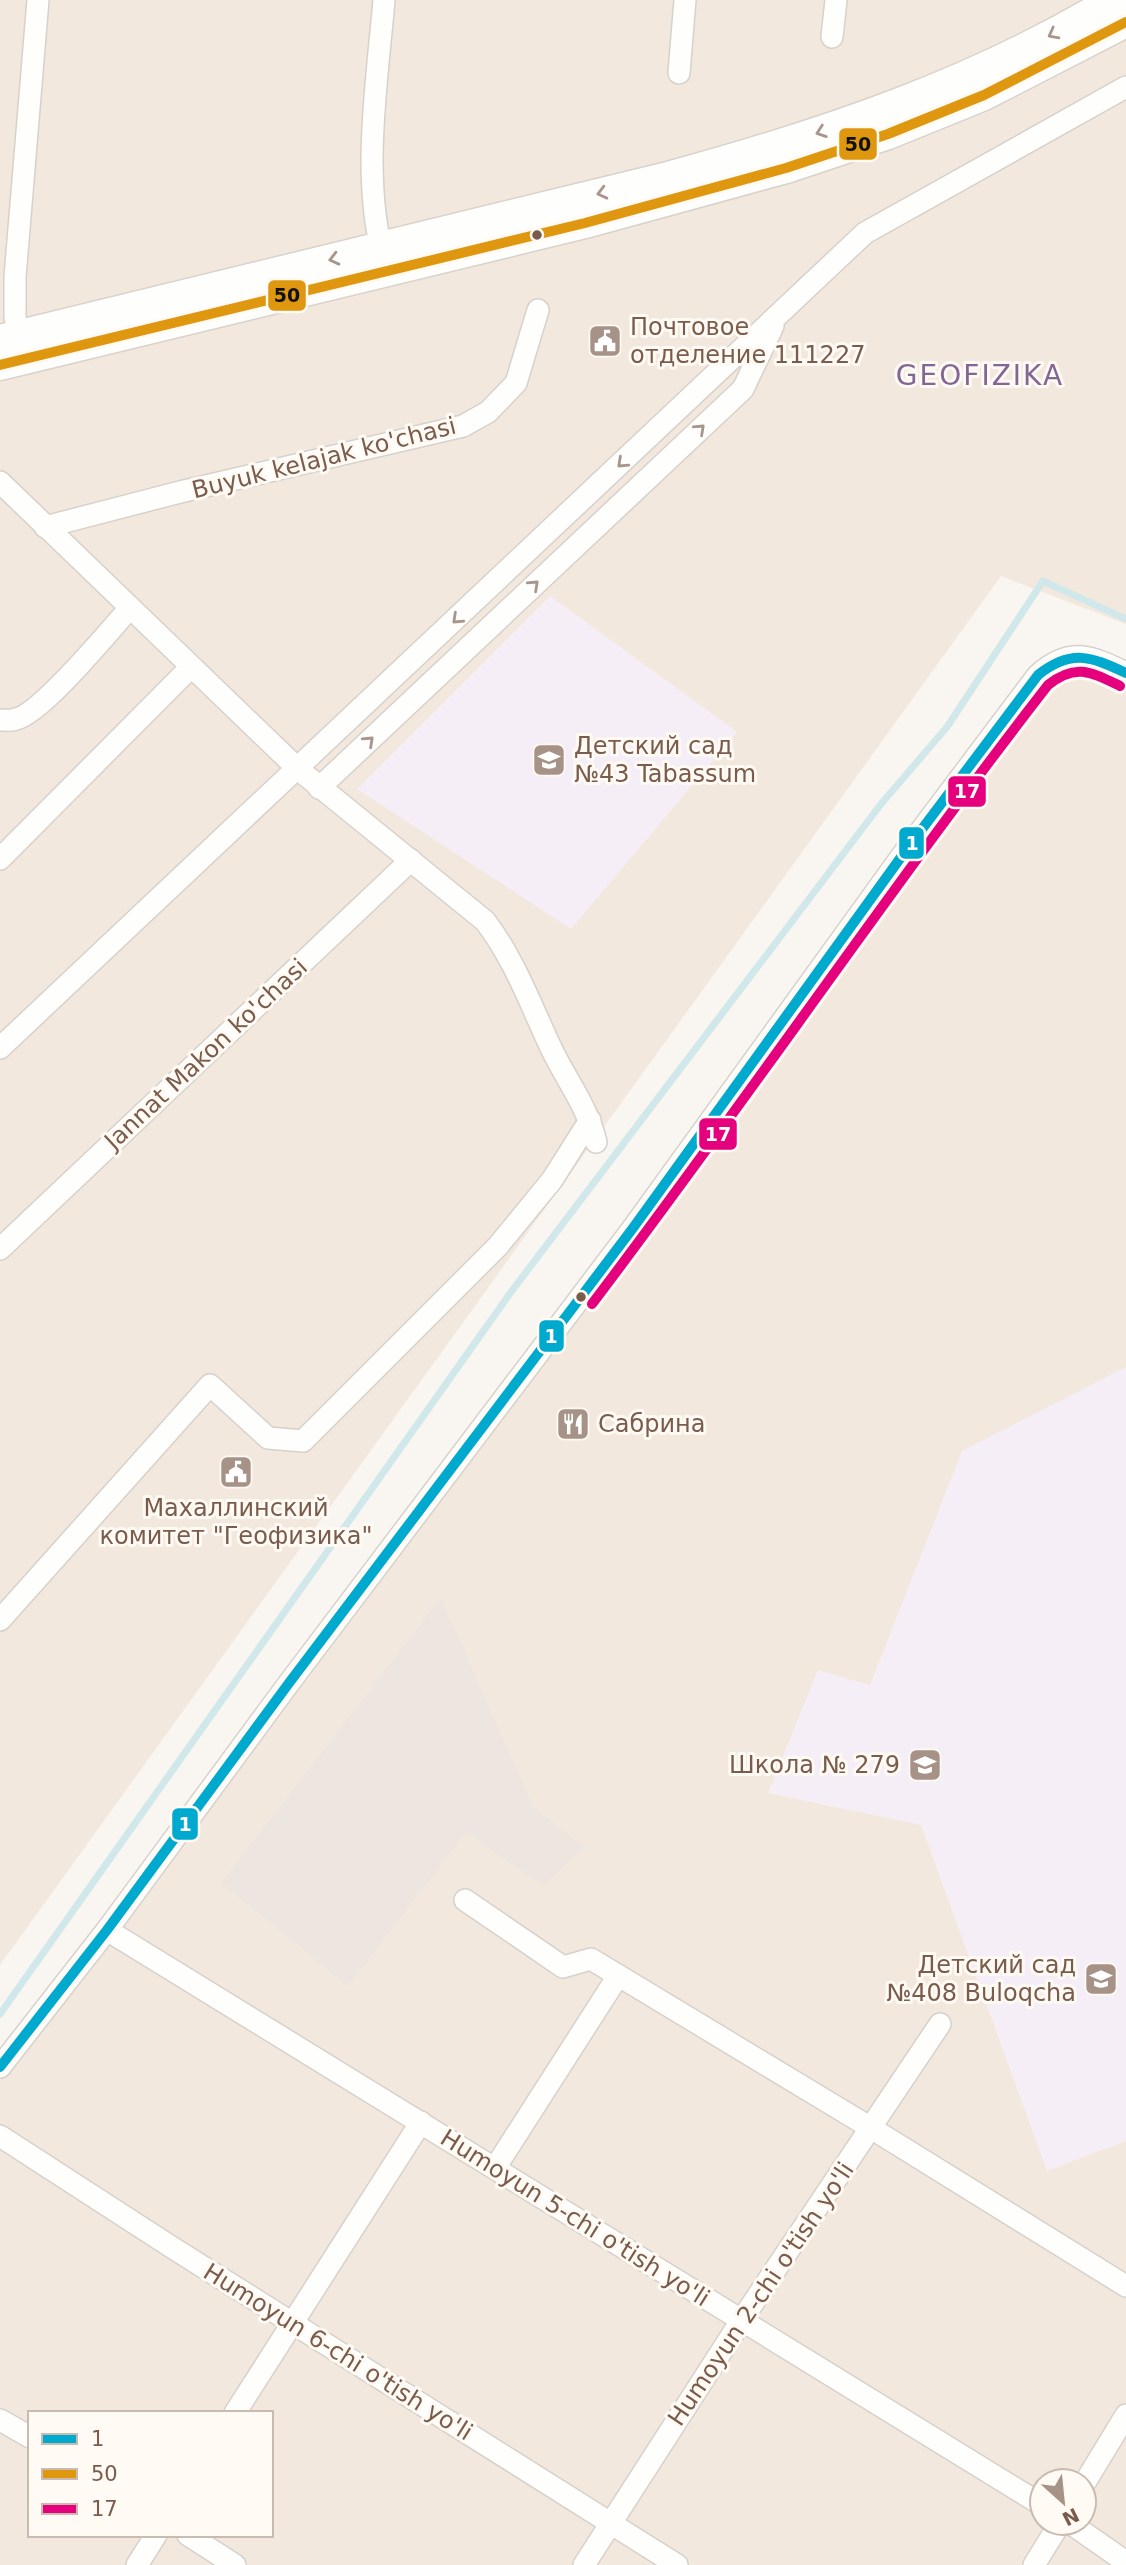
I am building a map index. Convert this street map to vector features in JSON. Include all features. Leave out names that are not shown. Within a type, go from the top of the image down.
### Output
[{"type":"main road","points":[[384,260],[808,136],[903,101],[996,62],[1112,0]]},
{"type":"main road","points":[[11,350],[384,260],[686,197],[837,152],[984,95],[1126,22]]},
{"type":"street","points":[[11,350],[23,159],[38,0]]},
{"type":"street","points":[[384,0],[373,141],[376,229],[384,260]]},
{"type":"street","points":[[679,73],[685,0]]},
{"type":"street","points":[[832,37],[836,0]]},
{"type":"street","points":[[0,1048],[865,233],[1126,88]]},
{"type":"street","name":"Buyuk kelajak ko'chasi","points":[[45,527],[180,492],[463,426],[488,412],[516,383],[538,310]]},
{"type":"street","points":[[319,788],[743,389],[779,315]]},
{"type":"street","points":[[0,482],[298,769],[485,921],[503,945],[553,1051],[590,1120],[596,1142]]},
{"type":"street","points":[[0,720],[17,719],[29,713],[74,670],[129,609]]},
{"type":"street","points":[[0,2067],[107,1930],[289,1683],[633,1228],[904,853],[1038,675],[1063,658],[1082,656],[1099,660],[1126,673]]},
{"type":"street","points":[[0,859],[191,667]]},
{"type":"street","name":"Jannat Makon ko'chasi","points":[[0,1250],[411,860]]},
{"type":"street","points":[[0,1620],[210,1385],[268,1438],[303,1441],[498,1246],[552,1180],[590,1120]]},
{"type":"street","points":[[465,1900],[563,1967],[591,1959],[1126,2286]]},
{"type":"street","name":"Humoyun 5-chi o'tish yo'li","points":[[107,1930],[1028,2496]]},
{"type":"street","points":[[495,2168],[618,1976]]},
{"type":"street","name":"Humoyun 2-chi o'tish yo'li","points":[[584,2565],[741,2321],[940,2024]]},
{"type":"street","points":[[236,2411],[421,2122]]},
{"type":"street","name":"Humoyun 6-chi o'tish yo'li","points":[[0,2137],[677,2565]]},
{"type":"street","points":[[1094,2467],[1126,2415]]},
{"type":"street","points":[[0,2420],[28,2436]]},
{"type":"street","points":[[137,2565],[155,2537]]},
{"type":"street","points":[[191,2537],[235,2565]]},
{"type":"street","points":[[1034,2565],[1051,2537]]},
{"type":"street","points":[[1090,2537],[1126,2562]]},
{"type":"shaded area","points":[[0,0],[1126,0],[1126,624],[1001,576],[0,1965]]},
{"type":"shaded area","name":"Детский сад №43 Tabassum","points":[[550,596],[737,732],[571,929],[357,789]]},
{"type":"shaded area","points":[[1054,663],[1126,673],[1126,2565],[0,2565],[0,2067]]},
{"type":"shaded area","name":"Школа № 279","points":[[1126,1367],[1126,2141],[1047,2171],[921,1825],[768,1793],[818,1670],[870,1685],[962,1451]]},
{"type":"shaded area","points":[[441,1598],[533,1807],[585,1847],[543,1886],[466,1832],[348,1986],[221,1883]]},
{"type":"waterway","points":[[0,2014],[511,1292],[881,804],[947,727],[1043,581],[1126,619]]},
{"type":"transit line","name":"50","points":[[0,365],[585,223],[786,168],[888,134],[984,95],[1126,22]]},
{"type":"transit line","name":"1","points":[[0,2067],[107,1930],[289,1683],[633,1228],[904,853],[1038,675],[1071,658],[1091,659],[1126,673]]},
{"type":"transit line","name":"17","points":[[592,1304],[707,1150],[932,838],[1048,685],[1067,674],[1084,672],[1120,686]]},
{"type":"place","name":"Почтовое отделение 111227","points":[[605,341]]},
{"type":"place","name":"Детский сад №43 Tabassum","points":[[549,760]]},
{"type":"place","name":"Сабрина","points":[[573,1424]]},
{"type":"place","name":"Махаллинский комитет \"Геофизика\"","points":[[236,1472]]},
{"type":"place","name":"Школа № 279","points":[[925,1765]]},
{"type":"place","name":"Детский сад №408 Buloqcha","points":[[1101,1979]]},
{"type":"district","name":"GEOFIZIKA","points":[[980,375]]}]
